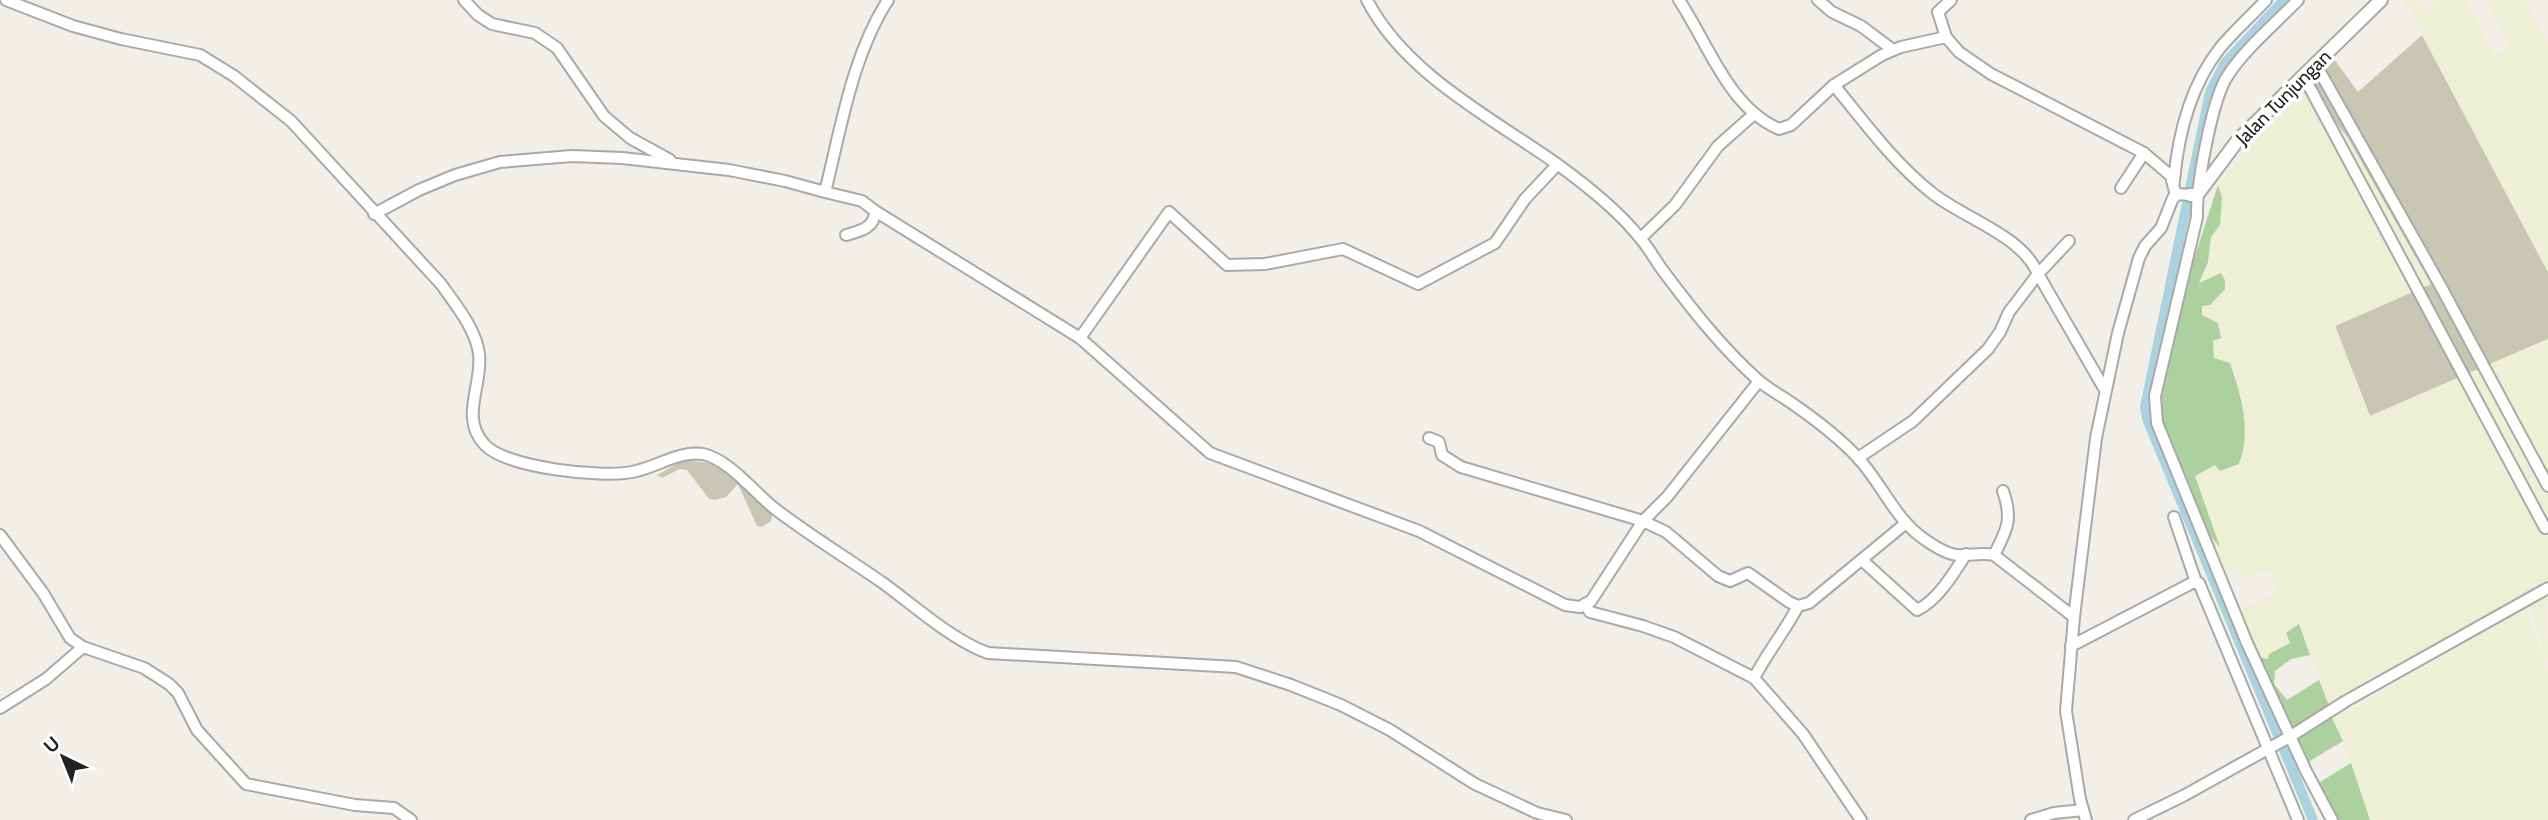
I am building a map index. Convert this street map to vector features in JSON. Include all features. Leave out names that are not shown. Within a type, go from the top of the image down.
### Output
[{"type":"street","points":[[6,0],[73,26],[200,55],[256,92],[290,121],[441,284],[465,320],[479,354],[472,408],[473,427],[486,446],[501,457],[565,471],[610,474],[632,472],[686,454],[702,454],[715,458],[774,508],[978,649],[988,653],[1236,667],[1341,705],[1390,730],[1475,784],[1524,807],[1566,820]]},
{"type":"street","points":[[464,0],[478,15],[492,24],[535,33],[557,48],[604,116],[630,138],[674,162]]},
{"type":"street","points":[[825,192],[853,80],[871,31],[888,0]]},
{"type":"street","points":[[1367,0],[1382,26],[1410,57],[1500,128],[1557,165],[1615,212],[1641,238],[1697,314],[1759,381],[1816,420],[1858,458],[1906,523],[1939,549],[1957,555],[1994,555],[2074,617]]},
{"type":"street","points":[[1679,0],[1735,93],[1754,114],[1779,129],[1785,128],[1834,85],[1893,50],[1946,37]]},
{"type":"street","points":[[1818,0],[1832,12],[1861,26],[1893,50]]},
{"type":"street","points":[[1951,0],[1938,12],[1946,37],[1959,52],[1991,74],[2144,153],[2167,170],[2197,217],[2155,396],[2157,423],[2288,738],[2332,820]]},
{"type":"street","points":[[2174,181],[2183,130],[2200,78],[2221,47],[2266,0]]},
{"type":"street","points":[[2031,820],[2054,813],[2085,815],[2066,711],[2071,646],[2096,438],[2105,390],[2139,258],[2145,246],[2185,195],[2225,80],[2238,62],[2298,0]]},
{"type":"street","name":"Jalan Tunjungan","points":[[2185,195],[2381,0]]},
{"type":"street","points":[[2315,63],[2548,486]]},
{"type":"street","points":[[2303,75],[2545,528],[2548,527]]},
{"type":"street","points":[[1834,85],[1884,145],[1932,193],[2027,255],[2105,390]]},
{"type":"street","points":[[1641,238],[1675,205],[1717,146],[1754,114]]},
{"type":"street","points":[[2121,188],[2144,153]]},
{"type":"street","points":[[374,214],[431,185],[500,162],[572,156],[674,162],[774,178],[862,201],[1080,338],[1210,453],[1419,531],[1565,605],[1580,607],[1591,601],[1643,521],[1667,497],[1759,381]]},
{"type":"street","points":[[1080,338],[1169,212],[1227,265],[1265,264],[1343,249],[1418,284],[1492,245],[1525,199],[1557,165]]},
{"type":"street","points":[[846,235],[864,230],[872,223],[875,211]]},
{"type":"street","points":[[1858,458],[1913,421],[1988,349],[2009,312],[2038,274],[2069,241]]},
{"type":"street","points":[[2477,401],[2496,390]]},
{"type":"street","points":[[1429,438],[1439,442],[1442,455],[1461,467],[1643,521],[1665,532],[1718,576],[1730,581],[1748,573],[1798,606],[1810,603],[1906,523]]},
{"type":"street","points":[[1994,555],[2008,523],[2010,509],[2003,491]]},
{"type":"street","points":[[2174,517],[2196,582],[2204,591],[2298,820]]},
{"type":"street","points":[[0,535],[37,583],[70,638],[83,647],[144,668],[169,684],[178,693],[197,730],[246,784],[355,805],[394,808],[411,820]]},
{"type":"street","points":[[1863,561],[1917,610],[1950,579],[1966,554]]},
{"type":"street","points":[[2071,646],[2196,582]]},
{"type":"street","points":[[2134,820],[2288,738],[2346,701],[2548,588]]},
{"type":"street","points":[[1586,604],[1590,612],[1674,637],[1754,678],[1803,734],[1861,820]]},
{"type":"street","points":[[1754,678],[1798,606]]},
{"type":"street","points":[[0,708],[46,679],[83,647]]},
{"type":"street","points":[[1519,820],[1524,807]]},
{"type":"shaded area","points":[[2401,0],[2419,0],[2427,10],[2439,0],[2466,0],[2496,56],[2510,46],[2487,0],[2524,0],[2548,40],[2548,272],[2422,35],[2424,29]]},
{"type":"shaded area","points":[[2422,35],[2548,272],[2548,339],[2370,416],[2335,326],[2430,284],[2305,83],[2334,59],[2358,92]]},
{"type":"shaded area","points":[[2305,83],[2348,138],[2431,284],[2335,326],[2370,416],[2548,339],[2548,584],[2331,711],[2299,624],[2286,633],[2290,643],[2265,658],[2258,657],[2237,612],[2278,592],[2269,571],[2247,578],[2234,570],[2235,577],[2227,590],[2199,523],[2219,545],[2195,476],[2244,451],[2243,403],[2238,386],[2230,363],[2214,358],[2202,315],[2202,306],[2225,280],[2221,273],[2198,284],[2208,262],[2211,237],[2220,225],[2222,197],[2218,185],[2244,148]]},
{"type":"shaded area","points":[[684,460],[719,464],[768,504],[771,521],[762,527],[757,526],[738,484],[726,497],[715,500],[709,499],[687,470],[680,469],[662,478],[657,475]]},
{"type":"shaded area","points":[[2548,592],[2547,605],[2548,664],[2527,603]]},
{"type":"shaded area","points":[[2526,609],[2548,669],[2548,820],[2493,820],[2477,782],[2492,820],[2370,820],[2343,741],[2332,721]]},
{"type":"green space","points":[[2218,185],[2222,197],[2220,225],[2211,237],[2208,262],[2199,283],[2221,273],[2225,280],[2225,289],[2210,305],[2202,306],[2202,315],[2218,323],[2221,338],[2213,341],[2214,358],[2230,363],[2241,400],[2245,426],[2239,464],[2220,471],[2215,465],[2195,476],[2220,547],[2199,523],[2156,417],[2182,296]]},
{"type":"green space","points":[[2299,624],[2310,655],[2291,659],[2275,671],[2274,684],[2287,700],[2319,680],[2331,711],[2329,712],[2343,741],[2306,765],[2258,657],[2268,659],[2269,654],[2290,643],[2286,633]]},
{"type":"green space","points":[[2351,763],[2370,820],[2335,820],[2313,773],[2320,782]]},
{"type":"waterway","points":[[2284,0],[2225,63],[2210,92],[2145,407],[2147,419],[2313,820]]}]
